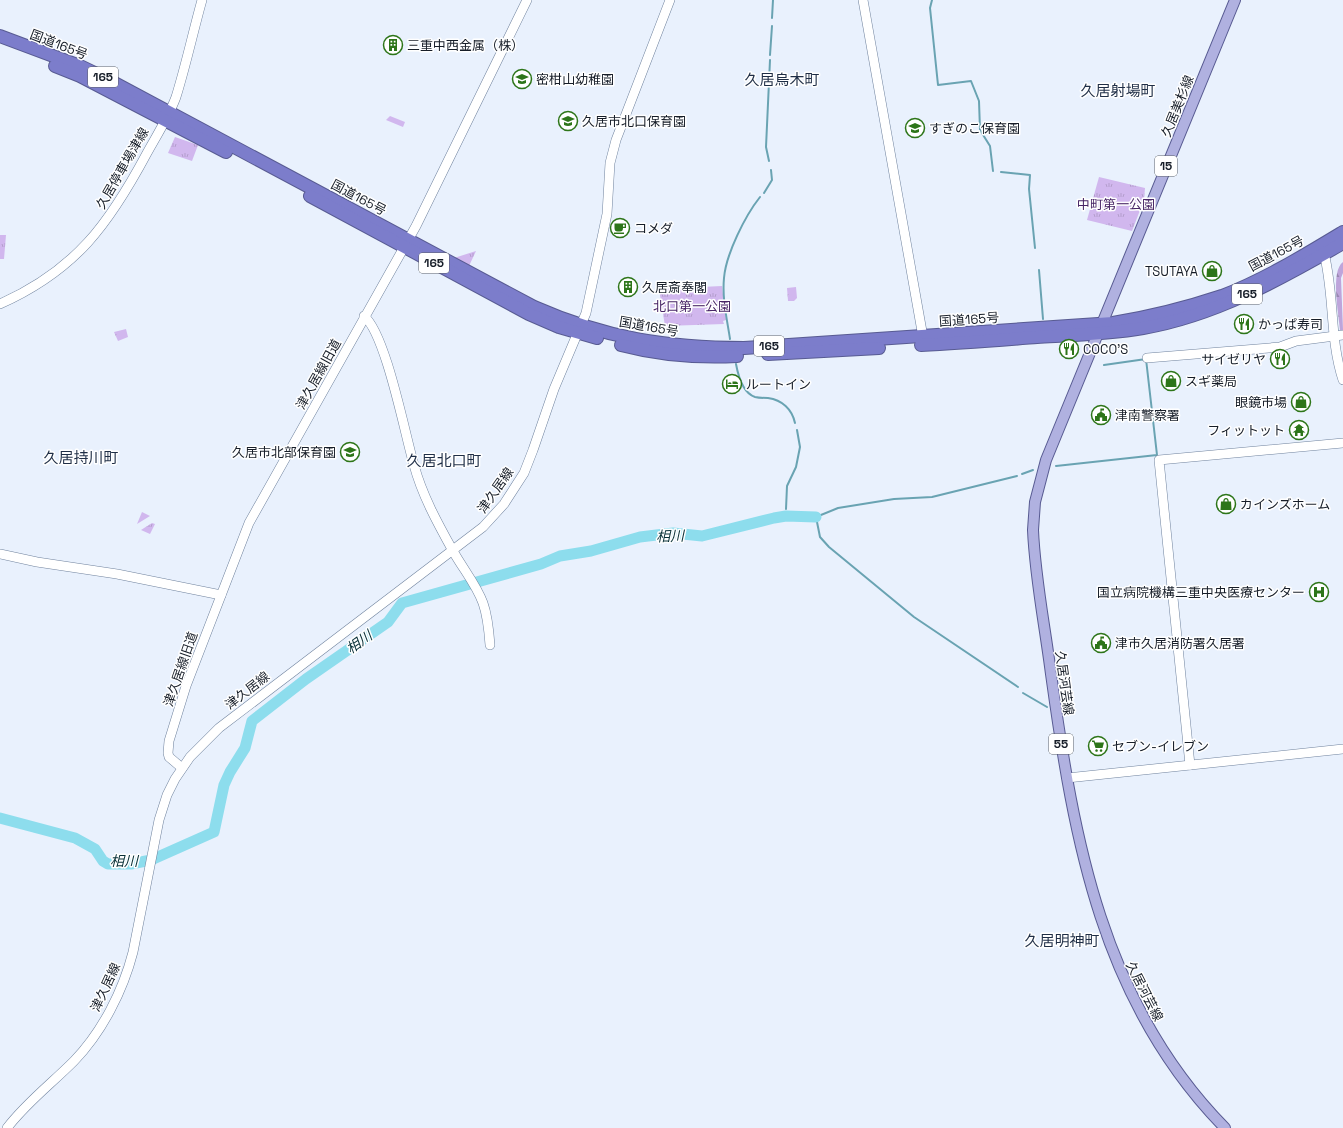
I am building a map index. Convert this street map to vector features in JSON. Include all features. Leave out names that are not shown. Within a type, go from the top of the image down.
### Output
[{"type":"highway","name":"国道165号","points":[[0,36],[52,60]]},
{"type":"highway","name":"国道165号","points":[[0,45],[52,60],[105,78],[167,116],[406,243],[529,314],[642,350],[683,355],[719,357],[1100,328]]},
{"type":"highway","name":"国道165号","points":[[580,330],[634,340],[702,348],[744,348],[1100,328],[1143,328],[1206,311],[1268,284],[1323,249],[1343,232]]},
{"type":"highway","name":"国道165号","points":[[1323,249],[1343,243]]},
{"type":"main road","name":"久居美杉線","points":[[1100,328],[1235,0]]},
{"type":"main road","name":"久居河芸線","points":[[1100,328],[1046,460],[1038,486],[1033,514],[1033,545],[1067,778],[1090,886],[1106,936],[1122,977],[1146,1024],[1169,1060],[1192,1091],[1225,1128]]},
{"type":"street","name":"久居停車場津線","points":[[0,304],[29,289],[59,269],[92,239],[122,198],[167,116],[176,96],[202,0]]},
{"type":"street","name":"津久居線旧道","points":[[182,768],[169,757],[168,753],[170,741],[186,686],[249,524],[406,243],[527,0]]},
{"type":"street","name":"津久居線","points":[[7,1128],[34,1098],[84,1050],[118,995],[134,952],[151,856],[164,803],[182,768],[203,742],[219,728],[372,611],[454,552],[494,518],[518,484],[533,450],[554,389],[586,314],[606,214],[610,163],[616,140],[670,0]]},
{"type":"street","points":[[863,0],[923,337]]},
{"type":"street","points":[[1323,249],[1328,268],[1339,335],[1343,380]]},
{"type":"street","points":[[364,316],[370,321],[377,336],[403,419],[417,474],[434,516],[454,552],[477,588],[487,617],[490,645]]},
{"type":"street","points":[[1148,358],[1280,347],[1296,341],[1339,335]]},
{"type":"street","points":[[1190,765],[1159,460],[1343,443]]},
{"type":"street","points":[[0,554],[37,562],[117,574],[221,595]]},
{"type":"street","points":[[1067,778],[1343,749]]},
{"type":"green space","points":[[390,116],[405,122],[403,127],[386,120]]},
{"type":"green space","points":[[175,137],[198,145],[192,161],[168,153]]},
{"type":"green space","name":"中町第一公園","points":[[1099,177],[1145,188],[1144,200],[1132,231],[1087,220]]},
{"type":"green space","points":[[0,235],[6,235],[4,259],[0,259]]},
{"type":"green space","points":[[476,251],[469,266],[454,258]]},
{"type":"green space","points":[[1343,262],[1343,273],[1341,278],[1343,330],[1340,330],[1336,284],[1339,267]]},
{"type":"green space","name":"北口第一公園","points":[[722,286],[726,320],[723,321],[724,324],[665,326],[659,289]]},
{"type":"green space","points":[[796,287],[797,298],[794,301],[788,301],[787,288]]},
{"type":"green space","points":[[126,329],[128,337],[118,341],[114,332]]},
{"type":"green space","points":[[142,512],[150,516],[137,524]]},
{"type":"green space","points":[[152,523],[155,524],[150,534],[141,530]]},
{"type":"waterway","points":[[772,18],[773,0]]},
{"type":"waterway","points":[[932,0],[930,8],[938,85],[971,81],[979,101],[980,130],[990,146],[993,171]]},
{"type":"waterway","points":[[770,55],[772,26]]},
{"type":"waterway","points":[[769,161],[766,147],[770,60]]},
{"type":"waterway","points":[[764,193],[772,180],[771,170]]},
{"type":"waterway","points":[[1001,172],[1030,175],[1029,189],[1035,248]]},
{"type":"waterway","points":[[730,339],[724,294],[724,278],[728,258],[748,214],[760,197]]},
{"type":"waterway","points":[[1039,270],[1043,319]]},
{"type":"waterway","points":[[1056,466],[1157,455],[1146,359],[1104,365]]},
{"type":"waterway","points":[[736,364],[740,378],[747,392],[755,397],[773,399],[782,403],[789,409],[795,423]]},
{"type":"waterway","points":[[786,509],[787,486],[796,467],[800,447],[797,430]]},
{"type":"waterway","points":[[1022,474],[1033,470]]},
{"type":"waterway","points":[[1017,476],[932,497],[894,499],[838,508],[816,517],[820,537],[829,547],[914,617],[1018,687]]},
{"type":"waterway","name":"相川","points":[[0,818],[75,838],[95,849],[103,861],[108,864],[131,864],[151,860],[214,832],[224,785],[245,748],[252,721],[306,679],[388,622],[402,603],[541,564],[560,556],[591,551],[640,537],[673,533],[702,536],[774,518],[786,516],[816,517]]},
{"type":"waterway","points":[[1023,693],[1047,707]]},
{"type":"place","name":"三重中西金属（株）","points":[[393,45]]},
{"type":"place","name":"密柑山幼稚園","points":[[522,79]]},
{"type":"place","name":"久居市北口保育園","points":[[568,121]]},
{"type":"place","name":"すぎのこ保育園","points":[[915,128]]},
{"type":"place","name":"コメダ","points":[[620,228]]},
{"type":"place","name":"TSUTAYA","points":[[1212,271]]},
{"type":"place","name":"久居斎奉閣","points":[[628,287]]},
{"type":"place","name":"かっぱ寿司","points":[[1244,324]]},
{"type":"place","name":"COCO'S","points":[[1069,349]]},
{"type":"place","name":"サイゼリヤ","points":[[1280,359]]},
{"type":"place","name":"スギ薬局","points":[[1171,381]]},
{"type":"place","name":"ルートイン","points":[[732,384]]},
{"type":"place","name":"眼鏡市場","points":[[1301,402]]},
{"type":"place","name":"津南警察署","points":[[1101,415]]},
{"type":"place","name":"フィットット","points":[[1299,430]]},
{"type":"place","name":"久居市北部保育園","points":[[350,452]]},
{"type":"place","name":"カインズホーム","points":[[1226,504]]},
{"type":"place","name":"国立病院機構三重中央医療センター","points":[[1319,592]]},
{"type":"place","name":"津市久居消防署久居署","points":[[1101,643]]},
{"type":"place","name":"セブン-イレブン","points":[[1098,746]]},
{"type":"district","name":"久居烏木町","points":[[782,80]]},
{"type":"district","name":"久居射場町","points":[[1118,91]]},
{"type":"district","name":"久居持川町","points":[[81,458]]},
{"type":"district","name":"久居北口町","points":[[444,461]]},
{"type":"district","name":"久居明神町","points":[[1062,941]]}]
